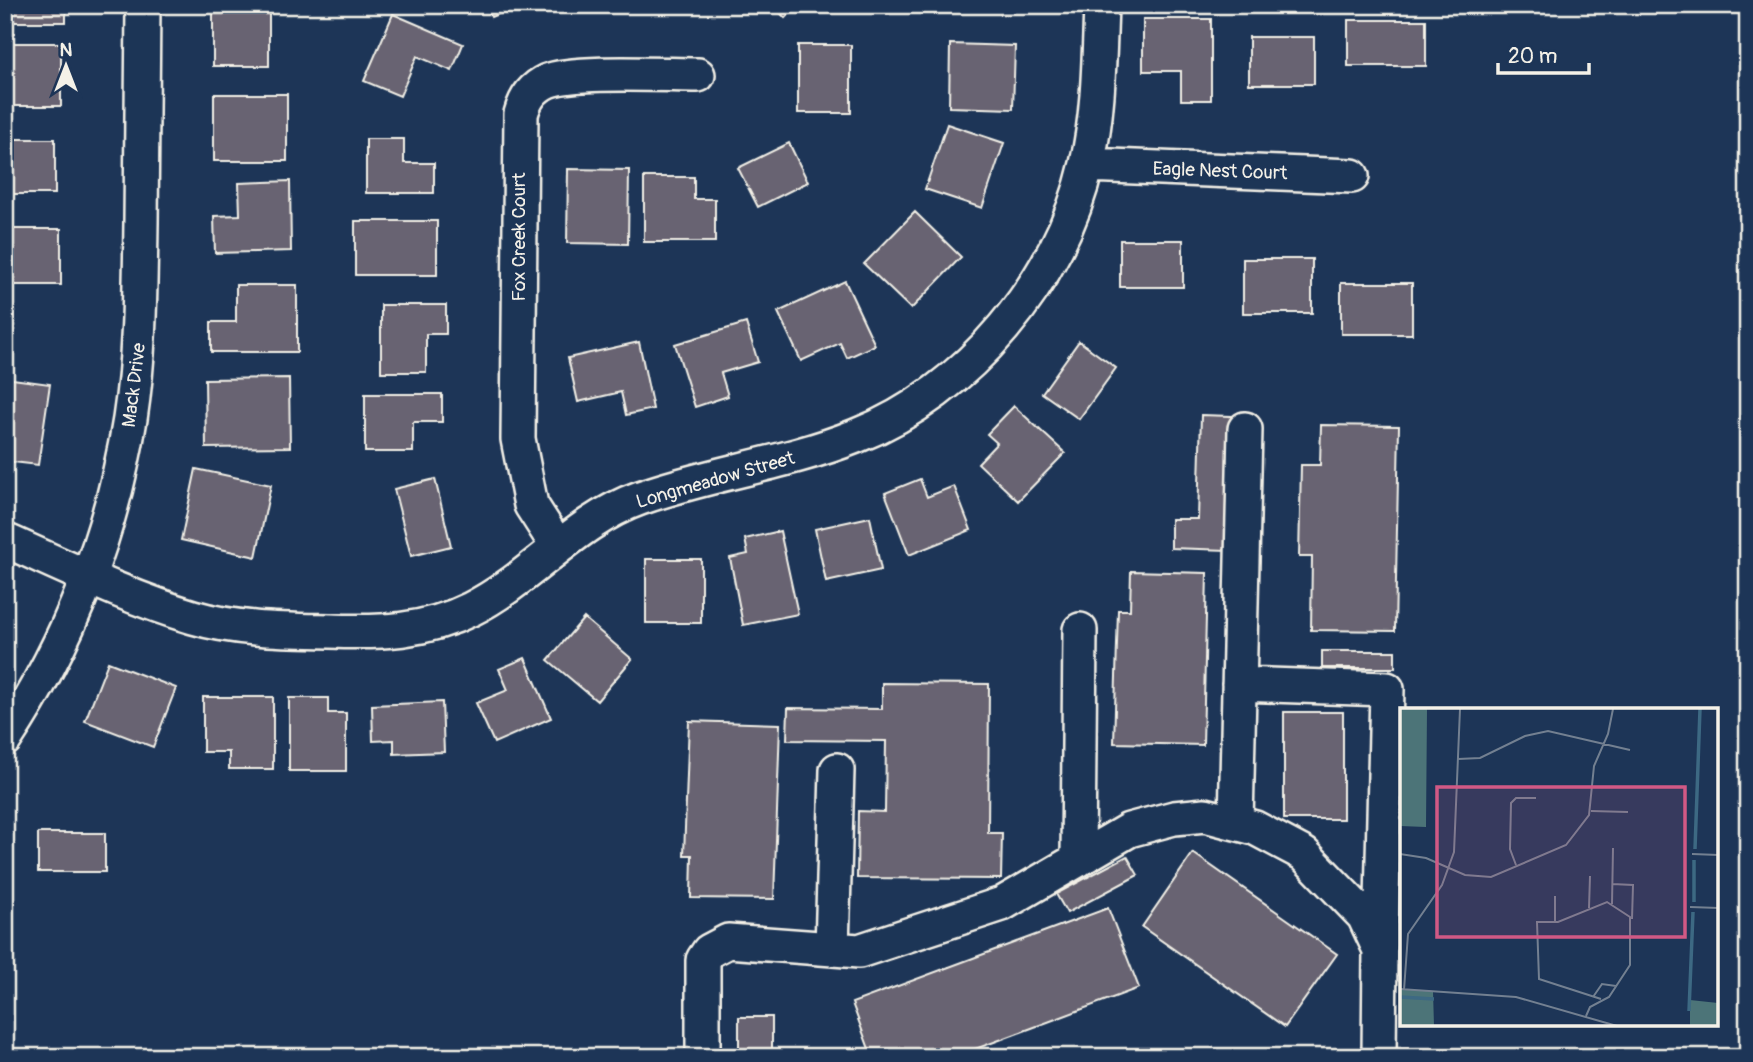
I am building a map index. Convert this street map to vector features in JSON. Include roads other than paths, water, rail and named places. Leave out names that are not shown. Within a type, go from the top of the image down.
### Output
[{"type":"street","name":"Mack Drive","points":[[5,739],[54,659],[88,576],[123,459],[135,379],[140,294],[143,5]]},
{"type":"street","name":"Longmeadow Street","points":[[5,540],[170,609],[221,623],[279,630],[380,632],[432,624],[471,609],[497,594],[558,547],[624,504],[800,455],[859,435],[887,422],[941,387],[992,339],[1031,290],[1064,231],[1087,165],[1095,112],[1101,5]]},
{"type":"street","name":"Fox Creek Court","points":[[558,547],[531,505],[518,439],[521,114],[525,100],[534,90],[555,78],[698,75]]},
{"type":"street","name":"Eagle Nest Court","points":[[1087,165],[1352,176]]},
{"type":"street","points":[[1236,823],[1245,429]]},
{"type":"street","points":[[1078,860],[1080,630]]},
{"type":"street","points":[[1239,684],[1387,690],[1379,1057]]},
{"type":"street","points":[[832,949],[837,770]]},
{"type":"street","points":[[703,1057],[703,960],[709,951],[728,941],[859,951],[1002,904],[1129,830],[1174,818],[1205,814],[1255,828],[1304,854],[1364,916],[1380,950]]}]
